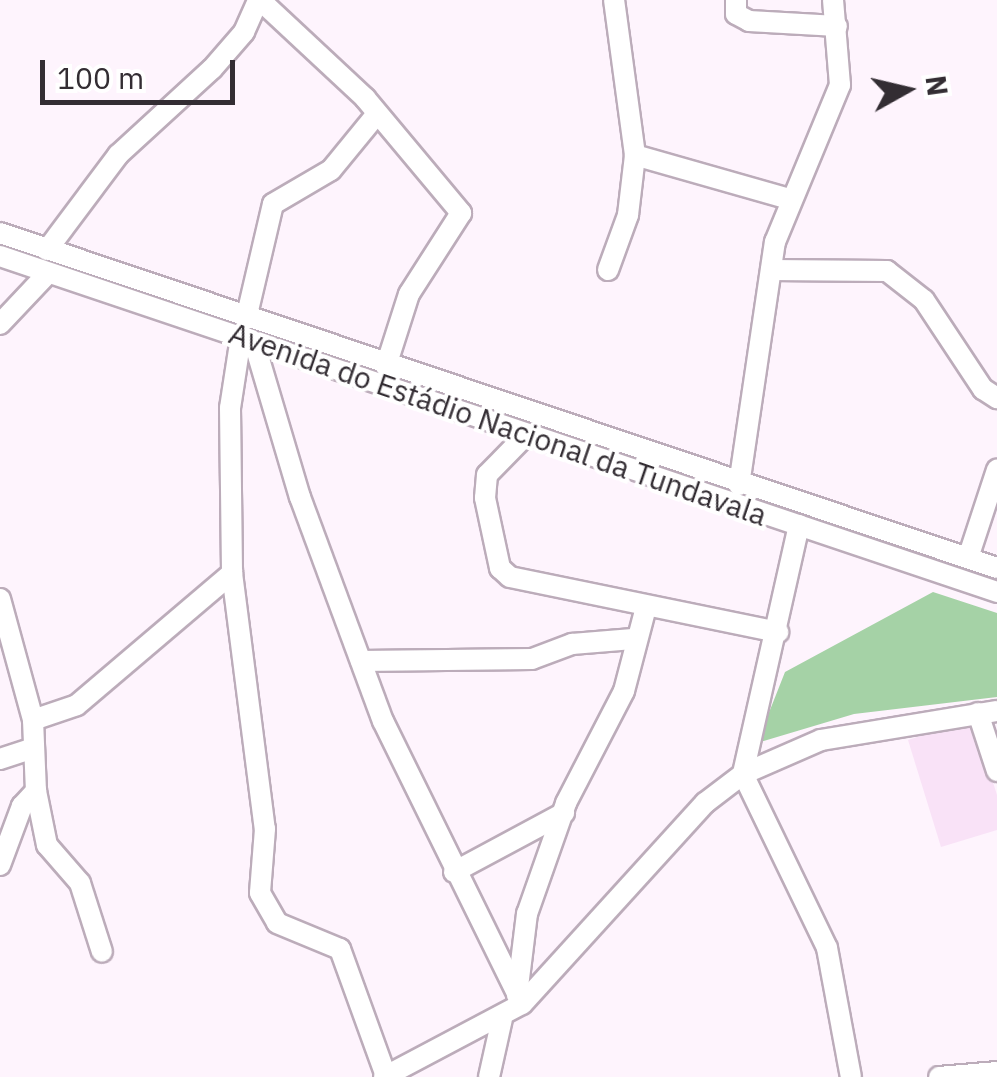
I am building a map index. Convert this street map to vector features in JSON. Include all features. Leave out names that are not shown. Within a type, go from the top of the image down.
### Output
[{"type":"street","points":[[47,250],[118,155],[212,69],[244,32],[259,0],[426,166],[462,218],[410,294],[386,366]]},
{"type":"street","points":[[608,270],[628,215],[635,154],[614,0]]},
{"type":"street","points":[[736,0],[736,14],[750,22],[837,26]]},
{"type":"street","points":[[739,484],[770,270],[790,199],[840,85],[833,0]]},
{"type":"street","points":[[376,115],[331,170],[273,204],[230,408],[232,572],[265,829],[260,894],[277,923],[340,949],[386,1076],[502,1019],[705,803],[743,774],[822,740],[987,712],[997,771]]},
{"type":"street","points":[[635,154],[790,199]]},
{"type":"street","name":"Avenida do Estádio Nacional da Tundavala","points":[[0,233],[247,333],[526,435],[997,592]]},
{"type":"street","name":"Avenida do Estádio Nacional da Tundavala","points":[[0,256],[247,333],[386,366],[997,568]]},
{"type":"street","points":[[770,270],[887,271],[924,300],[984,389],[997,398]]},
{"type":"street","points":[[0,324],[48,273]]},
{"type":"street","points":[[247,333],[300,496],[361,661],[454,872],[519,1000]]},
{"type":"street","points":[[526,435],[488,475],[485,498],[500,568],[546,589],[778,632]]},
{"type":"street","points":[[968,558],[997,470]]},
{"type":"street","points":[[800,525],[743,774],[827,948],[851,1077]]},
{"type":"street","points":[[33,720],[76,705],[232,572]]},
{"type":"street","points":[[0,599],[33,720],[31,749],[47,845],[80,883],[102,952]]},
{"type":"street","points":[[519,1000],[527,914],[564,813],[624,692],[633,640],[646,608]]},
{"type":"street","points":[[361,661],[532,658],[572,644],[633,640]]},
{"type":"street","points":[[0,760],[31,749]]},
{"type":"street","points":[[0,865],[22,806],[36,791]]},
{"type":"street","points":[[454,872],[564,813]]},
{"type":"street","points":[[490,1077],[502,1019]]},
{"type":"street","points":[[939,1077],[997,1072]]},
{"type":"shaded area","points":[[973,719],[997,795],[997,830],[941,847],[908,740]]},
{"type":"green space","points":[[933,592],[997,613],[997,697],[854,714],[757,743],[785,672]]}]
